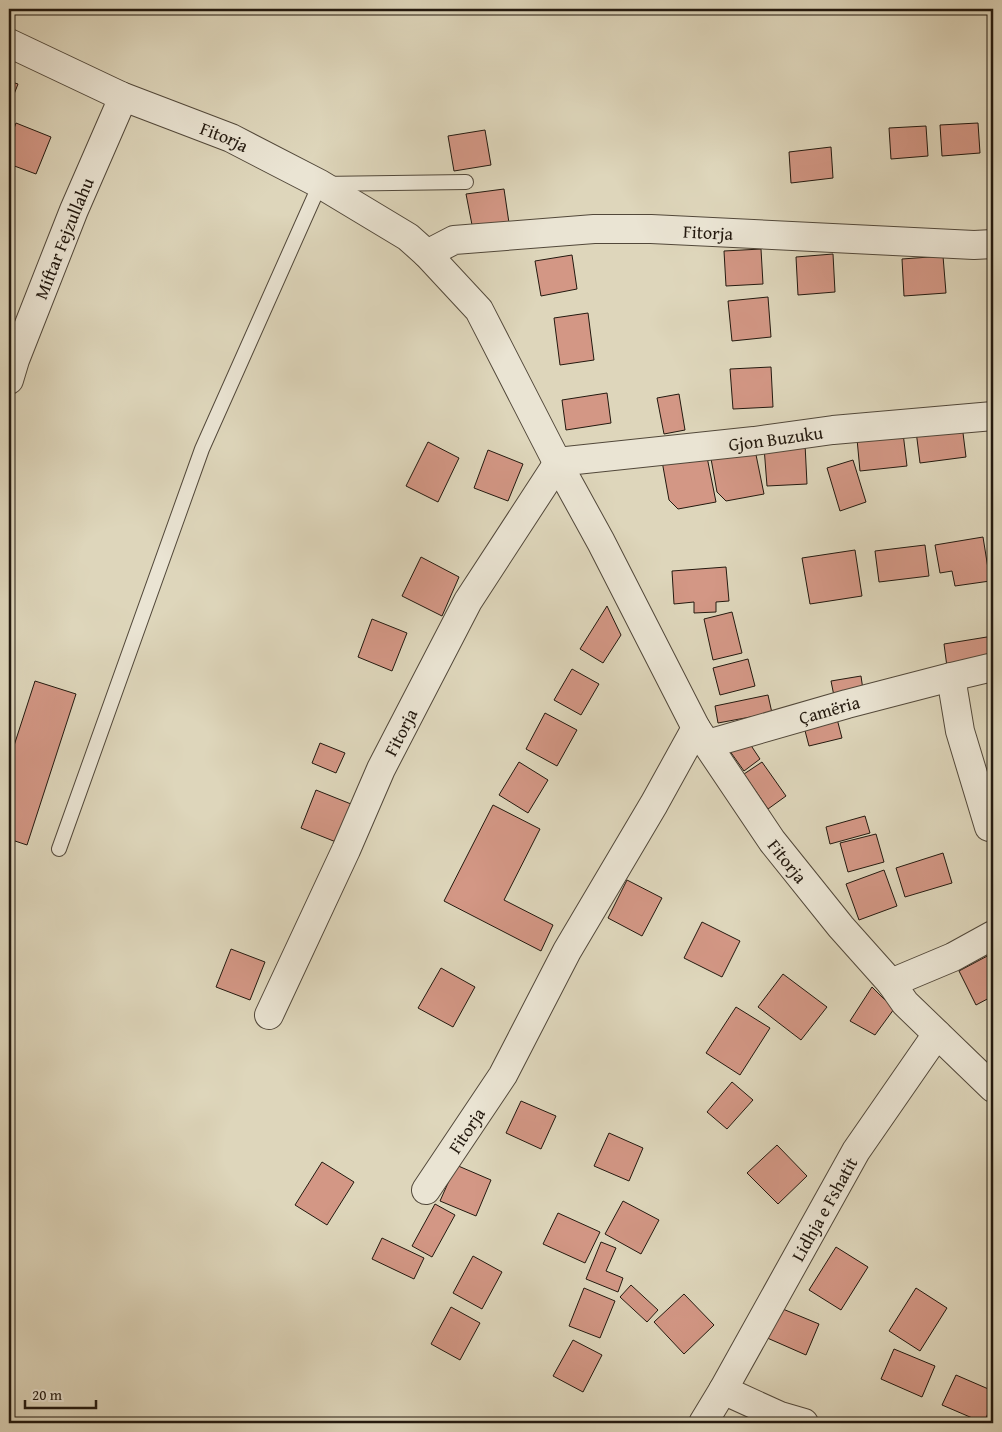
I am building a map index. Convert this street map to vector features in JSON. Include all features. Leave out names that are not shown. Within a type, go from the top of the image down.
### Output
[{"type":"street","name":"Fitorja","points":[[9,43],[121,96],[231,138],[320,184],[408,236],[427,254],[479,310],[702,736],[772,841],[841,927],[891,983],[906,1003],[993,1088]]},
{"type":"street","name":"Miftar Fejzullahu","points":[[9,380],[15,360],[74,210],[118,109],[121,96]]},
{"type":"street","name":"Fitorja","points":[[427,254],[454,240],[594,229],[651,229],[993,244]]},
{"type":"street","name":"Gjon Buzuku","points":[[557,462],[754,441],[832,430],[993,416]]},
{"type":"street","name":"Fitorja","points":[[269,1015],[346,850],[381,769],[468,602],[557,462]]},
{"type":"street","name":"Çamëria","points":[[702,736],[847,704],[951,676],[993,667]]},
{"type":"street","points":[[951,676],[960,731],[989,827],[993,828]]},
{"type":"street","name":"Fitorja","points":[[426,1190],[503,1075],[567,951],[654,804],[702,736]]},
{"type":"street","points":[[891,983],[953,957],[993,935]]},
{"type":"street","name":"Lidhja e Fshatit","points":[[703,1423],[856,1151],[937,1034]]},
{"type":"street","points":[[723,1390],[780,1416],[804,1423]]},
{"type":"lane","points":[[59,850],[202,448],[320,184],[466,182]]},
{"type":"building","points":[[9,81],[18,84],[9,107]]},
{"type":"building","points":[[16,123],[51,137],[36,174],[9,164],[9,142]]},
{"type":"building","points":[[978,123],[980,153],[942,156],[940,125]]},
{"type":"building","points":[[926,126],[928,156],[891,159],[889,128]]},
{"type":"building","points":[[485,130],[491,165],[454,171],[448,136]]},
{"type":"building","points":[[831,147],[833,178],[791,183],[789,152]]},
{"type":"building","points":[[504,189],[509,223],[473,230],[466,194]]},
{"type":"building","points":[[761,249],[763,284],[726,286],[724,251]]},
{"type":"building","points":[[833,254],[835,292],[798,295],[796,257]]},
{"type":"building","points":[[572,255],[577,289],[541,296],[535,261]]},
{"type":"building","points":[[943,256],[946,293],[904,296],[902,259]]},
{"type":"building","points":[[768,297],[771,337],[732,341],[728,301]]},
{"type":"building","points":[[588,313],[594,360],[560,365],[554,318]]},
{"type":"building","points":[[771,367],[773,407],[733,409],[730,369]]},
{"type":"building","points":[[607,393],[611,423],[566,430],[562,400]]},
{"type":"building","points":[[679,394],[685,430],[664,434],[657,398]]},
{"type":"building","points":[[962,425],[966,457],[920,463],[916,431]]},
{"type":"building","points":[[903,433],[907,466],[860,471],[857,439]]},
{"type":"building","points":[[428,442],[459,458],[438,502],[406,486]]},
{"type":"building","points":[[805,444],[807,484],[767,486],[764,447]]},
{"type":"building","points":[[754,445],[764,494],[726,501],[717,492],[710,453]]},
{"type":"building","points":[[488,450],[523,464],[508,501],[474,488]]},
{"type":"building","points":[[706,452],[716,502],[678,509],[669,500],[662,461]]},
{"type":"building","points":[[853,460],[866,502],[840,511],[827,468]]},
{"type":"building","points":[[983,537],[990,581],[955,586],[952,571],[940,573],[935,545]]},
{"type":"building","points":[[925,545],[929,576],[879,582],[875,551]]},
{"type":"building","points":[[855,550],[862,596],[810,604],[802,558]]},
{"type":"building","points":[[421,557],[459,577],[442,616],[402,596]]},
{"type":"building","points":[[726,567],[729,601],[716,602],[716,612],[694,613],[694,602],[674,604],[672,571]]},
{"type":"building","points":[[607,606],[621,635],[603,663],[580,649]]},
{"type":"building","points":[[732,612],[742,653],[713,660],[704,619]]},
{"type":"building","points":[[372,619],[407,633],[392,671],[358,657]]},
{"type":"building","points":[[993,636],[993,660],[947,667],[944,644]]},
{"type":"building","points":[[748,659],[755,686],[720,695],[713,668]]},
{"type":"building","points":[[572,669],[599,684],[581,715],[554,700]]},
{"type":"building","points":[[861,676],[863,690],[834,696],[831,681]]},
{"type":"building","points":[[35,681],[76,694],[27,845],[9,839],[9,761]]},
{"type":"building","points":[[768,695],[772,713],[718,723],[715,706]]},
{"type":"building","points":[[545,713],[577,730],[557,766],[526,749]]},
{"type":"building","points":[[836,715],[842,738],[809,746],[803,723]]},
{"type":"building","points":[[744,735],[760,759],[744,771],[727,747]]},
{"type":"building","points":[[320,743],[345,753],[336,773],[312,763]]},
{"type":"building","points":[[519,762],[548,780],[528,813],[499,795]]},
{"type":"building","points":[[762,762],[786,796],[768,809],[744,774]]},
{"type":"building","points":[[316,790],[351,804],[336,842],[301,828]]},
{"type":"building","points":[[493,805],[540,829],[504,900],[553,925],[541,951],[444,901]]},
{"type":"building","points":[[865,816],[870,833],[830,844],[826,827]]},
{"type":"building","points":[[876,834],[884,862],[848,872],[840,843]]},
{"type":"building","points":[[943,853],[952,883],[905,897],[896,868]]},
{"type":"building","points":[[884,870],[897,906],[859,920],[846,884]]},
{"type":"building","points":[[627,880],[662,898],[642,936],[608,918]]},
{"type":"building","points":[[702,922],[740,941],[722,977],[684,958]]},
{"type":"building","points":[[231,949],[265,962],[250,1000],[216,987]]},
{"type":"building","points":[[993,953],[993,996],[976,1005],[959,971]]},
{"type":"building","points":[[441,968],[475,987],[453,1027],[418,1008]]},
{"type":"building","points":[[783,974],[827,1007],[801,1040],[758,1007]]},
{"type":"building","points":[[872,987],[894,1009],[875,1035],[850,1021]]},
{"type":"building","points":[[736,1007],[770,1028],[740,1075],[706,1053]]},
{"type":"building","points":[[732,1082],[753,1100],[727,1129],[707,1112]]},
{"type":"building","points":[[521,1101],[556,1116],[541,1149],[506,1133]]},
{"type":"building","points":[[609,1133],[643,1148],[629,1181],[594,1166]]},
{"type":"building","points":[[777,1145],[807,1176],[778,1204],[747,1173]]},
{"type":"building","points":[[322,1162],[354,1182],[327,1225],[295,1205]]},
{"type":"building","points":[[456,1165],[491,1180],[476,1216],[440,1201]]},
{"type":"building","points":[[623,1201],[659,1220],[641,1254],[605,1234]]},
{"type":"building","points":[[435,1204],[455,1215],[432,1257],[412,1246]]},
{"type":"building","points":[[558,1213],[600,1232],[585,1263],[543,1244]]},
{"type":"building","points":[[382,1238],[424,1258],[414,1279],[372,1259]]},
{"type":"building","points":[[601,1242],[616,1248],[606,1271],[623,1278],[618,1292],[586,1279]]},
{"type":"building","points":[[836,1247],[868,1267],[841,1310],[809,1290]]},
{"type":"building","points":[[473,1256],[502,1272],[482,1309],[453,1293]]},
{"type":"building","points":[[631,1285],[658,1310],[647,1322],[620,1297]]},
{"type":"building","points":[[584,1288],[615,1301],[600,1338],[569,1326]]},
{"type":"building","points":[[916,1288],[947,1308],[920,1351],[889,1331]]},
{"type":"building","points":[[684,1294],[714,1325],[684,1354],[654,1322]]},
{"type":"building","points":[[451,1307],[480,1323],[460,1360],[431,1344]]},
{"type":"building","points":[[778,1307],[819,1324],[806,1355],[765,1337]]},
{"type":"building","points":[[573,1340],[602,1355],[583,1392],[553,1376]]},
{"type":"building","points":[[894,1349],[935,1366],[922,1397],[881,1379]]},
{"type":"building","points":[[956,1375],[993,1391],[993,1401],[984,1423],[942,1405]]}]
